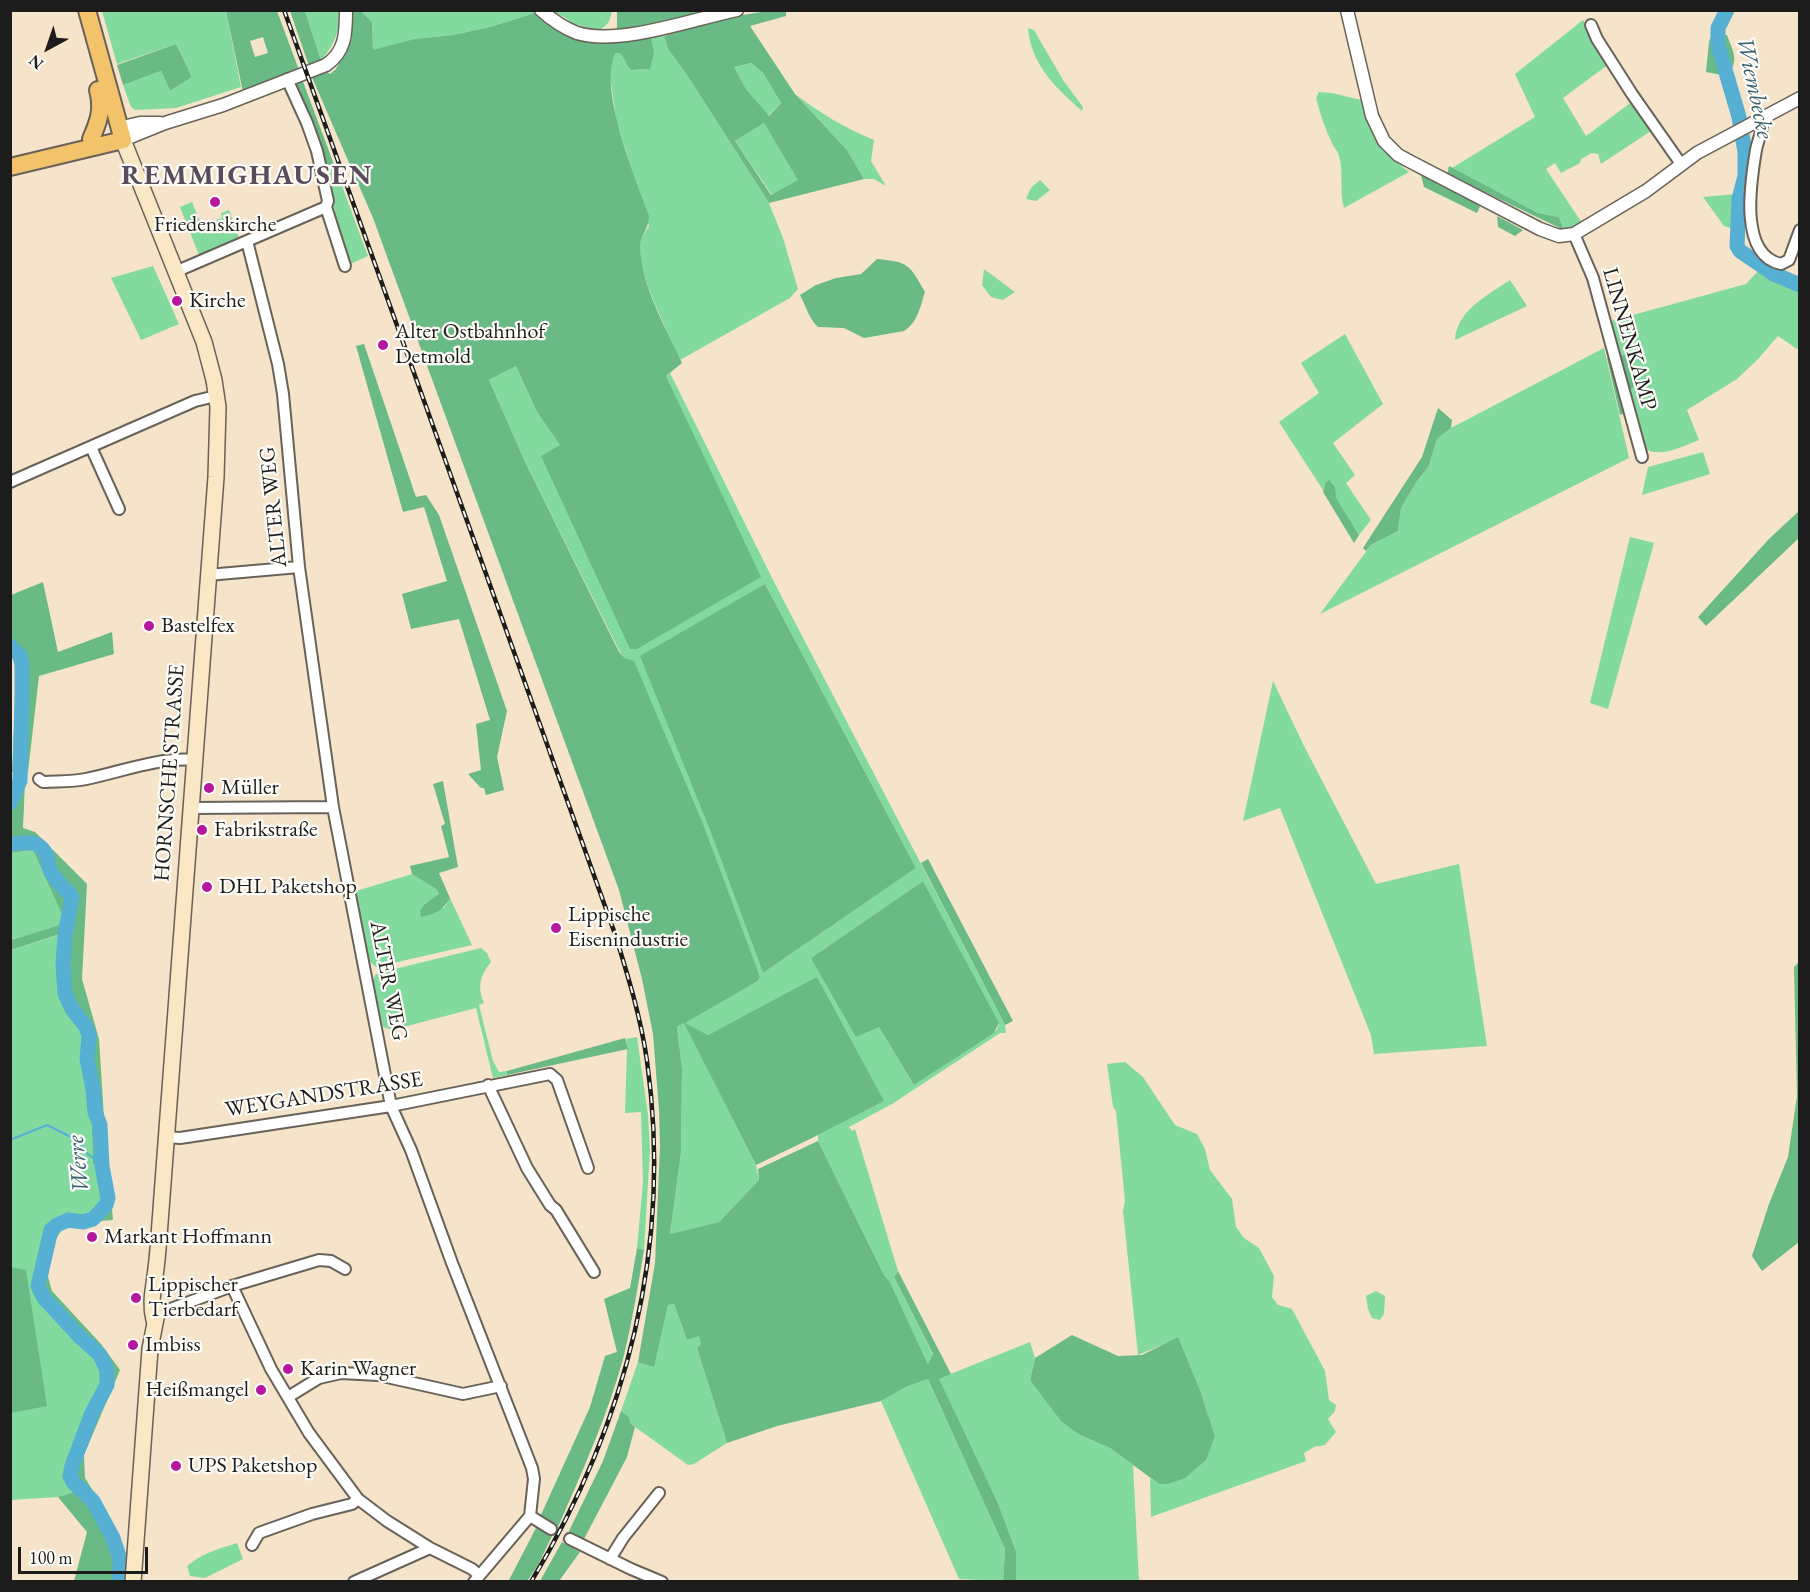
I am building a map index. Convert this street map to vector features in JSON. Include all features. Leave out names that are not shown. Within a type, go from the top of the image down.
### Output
[{"type":"main road","points":[[87,10],[119,129]]},
{"type":"main road","points":[[91,139],[101,116],[95,76],[96,44]]},
{"type":"main road","points":[[75,151],[91,139],[119,129]]},
{"type":"main road","points":[[10,167],[75,151],[119,129]]},
{"type":"main road","name":"HORNSCHE STRASSE","points":[[119,129],[204,342],[216,396],[217,452],[155,1279],[155,1312],[132,1581]]},
{"type":"street","points":[[119,129],[165,123],[223,105],[320,67],[335,57],[345,41],[346,10]]},
{"type":"street","points":[[541,10],[557,23],[575,32],[615,36],[737,10]]},
{"type":"street","points":[[1347,10],[1372,116],[1379,135],[1390,148],[1411,162],[1539,229],[1559,236],[1574,234],[1646,191],[1681,164],[1749,124],[1800,98]]},
{"type":"street","points":[[1591,25],[1597,39],[1632,94],[1681,164]]},
{"type":"street","points":[[287,79],[317,151],[328,201],[326,207],[345,266]]},
{"type":"street","points":[[1762,118],[1763,128],[1751,177],[1750,202],[1754,237],[1763,253],[1772,261],[1780,264],[1789,260],[1800,230]]},
{"type":"street","points":[[175,272],[326,207]]},
{"type":"street","name":"LINNENKAMP","points":[[1574,234],[1593,278],[1642,457]]},
{"type":"street","name":"ALTER WEG","points":[[248,241],[278,364],[283,394],[299,567],[333,807],[391,1106],[411,1150],[452,1263],[532,1468],[534,1479],[530,1516]]},
{"type":"street","points":[[10,482],[195,401],[216,396]]},
{"type":"street","points":[[91,447],[119,509]]},
{"type":"street","points":[[208,575],[299,567]]},
{"type":"street","points":[[39,779],[43,782],[84,780],[123,770],[178,760],[194,760]]},
{"type":"street","points":[[191,808],[333,807]]},
{"type":"street","name":"WEYGANDSTRASSE","points":[[166,1137],[180,1138],[391,1106],[542,1074],[554,1075],[588,1168]]},
{"type":"street","points":[[488,1085],[527,1168],[594,1272]]},
{"type":"street","points":[[155,1312],[168,1310],[232,1286],[319,1260],[331,1261],[345,1269]]},
{"type":"street","points":[[232,1286],[272,1370],[331,1464],[358,1499],[387,1521],[430,1548],[472,1569],[476,1578],[530,1516],[551,1529]]},
{"type":"street","points":[[288,1397],[319,1378],[341,1373],[378,1375],[463,1394],[501,1386]]},
{"type":"street","points":[[610,1558],[659,1493]]},
{"type":"street","points":[[252,1545],[259,1533],[312,1514],[352,1504],[358,1499]]},
{"type":"street","points":[[570,1539],[631,1569],[663,1581]]},
{"type":"street","points":[[354,1581],[430,1548]]},
{"type":"green space","points":[[532,10],[535,13],[490,27],[453,35],[414,39],[373,51],[372,22],[361,11]]},
{"type":"green space","points":[[102,11],[226,11],[241,87],[176,108],[135,110],[131,107],[123,85],[161,71],[170,91],[192,77],[176,44],[117,64]]},
{"type":"green space","points":[[226,11],[277,11],[299,70],[243,92]],"holes":[[[263,37],[268,53],[255,57],[250,41]]]},
{"type":"green space","points":[[290,11],[305,11],[321,60],[309,66]]},
{"type":"green space","points":[[305,11],[338,11],[336,37],[321,60]]},
{"type":"green space","points":[[350,11],[361,11],[372,22],[373,50],[414,39],[453,35],[490,27],[535,13],[566,34],[600,44],[650,33],[654,53],[650,69],[631,70],[619,53],[615,54],[611,70],[611,89],[621,135],[649,216],[648,225],[640,242],[641,261],[655,306],[682,363],[666,376],[761,577],[637,649],[630,649],[541,456],[560,445],[537,412],[516,366],[489,380],[526,464],[619,652],[625,658],[634,661],[703,824],[760,977],[758,981],[685,1023],[708,1035],[817,977],[884,1101],[756,1165],[684,1023],[677,1027],[682,1068],[681,1153],[670,1234],[719,1222],[759,1180],[758,1169],[818,1141],[884,1275],[890,1282],[928,1365],[933,1354],[894,1277],[898,1271],[951,1374],[939,1379],[997,1501],[1016,1551],[1016,1581],[1003,1581],[1005,1549],[928,1379],[908,1386],[881,1401],[777,1426],[727,1443],[697,1348],[701,1344],[699,1336],[687,1340],[674,1304],[668,1305],[654,1367],[638,1362],[655,1263],[660,1146],[653,1034],[642,979],[619,890],[373,218],[311,75],[324,70],[330,74],[336,69],[352,38]]},
{"type":"green space","points":[[553,11],[612,11],[608,23],[598,30],[569,23],[569,20]]},
{"type":"green space","points":[[617,11],[716,11],[617,31]]},
{"type":"green space","points":[[768,11],[786,11],[786,16],[750,26],[795,94],[847,150],[864,179],[769,203],[668,49],[664,36],[730,17]],"holes":[[[752,63],[763,73],[781,103],[769,116],[746,89],[734,67]],[[764,123],[798,180],[771,195],[735,141]]]},
{"type":"green space","points":[[1583,20],[1609,64],[1563,98],[1586,136],[1633,101],[1651,131],[1601,164],[1598,154],[1592,153],[1581,159],[1580,163],[1561,173],[1555,163],[1546,169],[1582,223],[1564,230],[1559,217],[1538,213],[1452,168],[1535,117],[1515,74]]},
{"type":"green space","points":[[1028,28],[1034,30],[1063,80],[1083,107],[1082,111],[1046,75],[1034,53]]},
{"type":"green space","points":[[650,33],[664,36],[668,49],[769,203],[783,238],[798,289],[790,298],[680,360],[654,302],[643,270],[640,243],[649,226],[616,119],[609,68],[615,54],[619,53],[631,70],[649,69]]},
{"type":"green space","points":[[1712,33],[1727,35],[1731,46],[1734,60],[1727,76],[1706,72]]},
{"type":"green space","points":[[176,44],[192,77],[170,91],[161,71],[123,85],[117,65]]},
{"type":"green space","points":[[753,63],[763,73],[781,103],[768,116],[746,89],[734,67]]},
{"type":"green space","points":[[302,79],[335,167],[326,170],[295,84],[296,81]]},
{"type":"green space","points":[[1319,92],[1361,100],[1373,132],[1383,148],[1409,172],[1344,208],[1340,162],[1319,109],[1316,98]]},
{"type":"green space","points":[[795,94],[833,120],[874,140],[871,161],[886,186],[874,179],[864,179],[847,150]]},
{"type":"green space","points":[[764,123],[799,180],[772,195],[735,141]]},
{"type":"green space","points":[[1449,166],[1538,213],[1559,217],[1564,230],[1447,174]]},
{"type":"green space","points":[[335,167],[368,256],[348,265],[335,216],[330,169]]},
{"type":"green space","points":[[1420,172],[1480,206],[1477,213],[1424,187]]},
{"type":"green space","points":[[1040,180],[1050,190],[1036,201],[1026,199],[1031,188]]},
{"type":"green space","points":[[1736,194],[1731,228],[1724,226],[1703,197]]},
{"type":"green space","points":[[192,202],[202,226],[222,218],[221,213],[229,210],[239,238],[199,255],[180,207]]},
{"type":"green space","points":[[1497,216],[1523,230],[1515,236],[1498,227]]},
{"type":"green space","points":[[877,259],[896,261],[907,266],[925,292],[918,314],[909,327],[904,331],[864,338],[844,328],[818,327],[800,295],[816,285],[836,278],[861,274]]},
{"type":"green space","points":[[1766,264],[1799,280],[1799,292],[1758,271]]},
{"type":"green space","points":[[153,266],[179,324],[141,340],[111,278]]},
{"type":"green space","points":[[984,269],[1015,292],[1003,300],[991,297],[982,285]]},
{"type":"green space","points":[[1758,271],[1799,292],[1799,348],[1797,349],[1778,336],[1737,379],[1687,410],[1699,440],[1663,452],[1649,451],[1643,447],[1630,390],[1627,354],[1621,355],[1611,321],[1746,284]]},
{"type":"green space","points":[[1510,280],[1527,306],[1455,340],[1457,329],[1467,312]]},
{"type":"green space","points":[[1345,334],[1383,404],[1333,443],[1355,475],[1346,483],[1371,520],[1359,535],[1325,483],[1323,490],[1279,422],[1319,393],[1301,363]]},
{"type":"green space","points":[[364,344],[416,497],[426,495],[439,515],[507,711],[497,757],[504,790],[486,795],[484,788],[481,788],[468,774],[481,770],[476,724],[490,720],[459,619],[411,629],[402,594],[447,581],[424,507],[403,512],[356,346]]},
{"type":"green space","points":[[1604,348],[1629,458],[1320,614],[1371,545],[1398,531],[1401,508],[1429,466],[1437,439],[1451,428]]},
{"type":"green space","points":[[1627,354],[1639,382],[1630,390],[1634,409],[1620,415],[1607,358]]},
{"type":"green space","points":[[516,366],[537,412],[561,446],[542,456],[702,454],[666,376],[670,373],[775,584],[1005,1025],[1006,1033],[1000,1033],[892,1104],[849,1127],[852,1131],[855,1129],[898,1271],[894,1277],[933,1355],[928,1366],[890,1282],[884,1275],[818,1141],[818,1134],[884,1101],[743,1017],[708,1035],[685,1024],[756,1165],[759,1180],[719,1222],[670,1234],[681,1153],[682,1068],[677,1027],[758,981],[760,977],[625,658],[526,464],[489,380]],"holes":[[[765,584],[916,868],[763,973],[708,825]],[[923,881],[999,1024],[997,1030],[914,1085],[879,1027],[811,958]]]},
{"type":"green space","points":[[1438,408],[1452,420],[1451,428],[1437,439],[1429,466],[1401,508],[1398,531],[1371,545],[1366,551],[1363,548],[1422,457]]},
{"type":"green space","points":[[1703,452],[1710,474],[1642,495],[1648,467]]},
{"type":"green space","points":[[1329,480],[1335,487],[1336,498],[1359,535],[1354,543],[1323,492],[1325,483]]},
{"type":"green space","points":[[1799,511],[1799,538],[1706,626],[1698,617],[1769,539]]},
{"type":"green space","points":[[1630,537],[1654,543],[1608,709],[1590,703]]},
{"type":"green space","points":[[43,582],[58,652],[112,632],[114,654],[39,676],[28,772],[12,772],[17,662],[11,652],[11,595]]},
{"type":"green space","points":[[765,584],[916,868],[763,973],[708,825],[640,656]]},
{"type":"green space","points":[[1273,681],[1376,884],[1459,864],[1487,1046],[1374,1054],[1371,1035],[1280,808],[1243,821]]},
{"type":"green space","points":[[443,781],[458,867],[439,873],[450,898],[438,911],[421,917],[420,911],[425,904],[439,894],[436,889],[412,874],[410,866],[449,857],[441,826],[445,824],[433,784]]},
{"type":"green space","points":[[25,782],[23,828],[35,832],[87,884],[82,979],[99,1039],[107,1164],[93,1164],[89,1038],[70,995],[64,963],[66,932],[11,950],[11,940],[66,923],[33,850],[11,853],[11,784]]},
{"type":"green space","points":[[33,850],[67,923],[11,940],[11,853]]},
{"type":"green space","points":[[928,859],[1013,1021],[1005,1025],[921,863]]},
{"type":"green space","points":[[412,874],[436,889],[439,895],[425,904],[444,908],[450,898],[472,945],[376,967],[369,961],[356,891]]},
{"type":"green space","points":[[923,881],[999,1023],[994,1033],[914,1085],[879,1027],[856,1037],[811,958]]},
{"type":"green space","points":[[67,932],[70,994],[89,1038],[93,1164],[107,1166],[111,1198],[87,1214],[67,1215],[37,1265],[68,1324],[89,1346],[101,1370],[97,1397],[69,1466],[74,1496],[11,1500],[11,950]]},
{"type":"green space","points":[[481,948],[487,953],[491,962],[481,981],[484,1003],[479,1005],[493,1061],[499,1072],[507,1071],[507,1075],[493,1078],[476,1008],[392,1030],[383,1027],[373,981],[375,975],[382,972]]},
{"type":"green space","points":[[1799,962],[1799,1242],[1762,1271],[1752,1256],[1788,1157],[1797,1096],[1794,967]]},
{"type":"green space","points":[[626,1037],[627,1039],[637,1037],[648,1115],[650,1149],[644,1250],[637,1248],[643,1182],[641,1112],[625,1113]]},
{"type":"green space","points":[[625,1038],[628,1049],[507,1075],[507,1071]]},
{"type":"green space","points":[[1125,1062],[1143,1077],[1175,1125],[1197,1134],[1205,1149],[1210,1170],[1232,1199],[1236,1227],[1244,1238],[1259,1248],[1274,1276],[1272,1297],[1278,1305],[1292,1309],[1325,1371],[1329,1400],[1336,1405],[1335,1411],[1328,1419],[1336,1432],[1325,1445],[1314,1447],[1304,1453],[1306,1461],[1151,1517],[1150,1478],[1159,1484],[1215,1436],[1200,1390],[1178,1338],[1138,1355],[1123,1211],[1125,1201],[1116,1111],[1113,1107],[1107,1064]]},
{"type":"green space","points":[[111,1198],[113,1220],[87,1222],[62,1229],[49,1251],[48,1277],[52,1291],[101,1344],[120,1370],[84,1455],[85,1478],[100,1502],[121,1550],[125,1554],[122,1581],[74,1581],[87,1532],[58,1497],[73,1493],[69,1467],[97,1397],[101,1370],[89,1346],[68,1324],[41,1289],[37,1265],[49,1227],[56,1218],[87,1214]]},
{"type":"green space","points":[[637,1248],[644,1250],[632,1318],[617,1381],[602,1423],[558,1527],[540,1517],[590,1407],[605,1356],[617,1352],[604,1299],[630,1288]]},
{"type":"green space","points":[[11,1267],[26,1270],[47,1406],[11,1413]]},
{"type":"green space","points":[[1376,1291],[1385,1296],[1384,1314],[1380,1320],[1372,1318],[1366,1296]]},
{"type":"green space","points":[[674,1304],[687,1340],[699,1335],[701,1344],[697,1348],[727,1443],[694,1464],[688,1465],[631,1424],[629,1417],[621,1411],[638,1362],[654,1366],[668,1305]]},
{"type":"green space","points":[[1072,1335],[1118,1356],[1142,1355],[1178,1337],[1200,1390],[1215,1436],[1206,1460],[1185,1478],[1168,1484],[1159,1484],[1110,1448],[1080,1435],[1061,1421],[1030,1380],[1035,1358]]},
{"type":"green space","points":[[1030,1342],[1035,1358],[1030,1380],[1080,1435],[1110,1448],[1133,1465],[1139,1581],[1016,1581],[1016,1551],[997,1501],[938,1379]]},
{"type":"green space","points":[[928,1379],[1005,1549],[1003,1581],[959,1579],[881,1401],[908,1386]]},
{"type":"green space","points":[[621,1411],[629,1417],[631,1424],[635,1427],[627,1457],[583,1541],[568,1533],[603,1461]]},
{"type":"green space","points":[[537,1526],[553,1534],[537,1567],[527,1581],[508,1582]]},
{"type":"green space","points":[[562,1542],[580,1552],[559,1581],[540,1581]]},
{"type":"green space","points":[[237,1543],[243,1559],[205,1578],[190,1576],[187,1566],[193,1561]]},
{"type":"waterway","name":"Wiembecke","points":[[1727,10],[1718,28],[1718,45],[1739,117],[1745,152],[1745,176],[1739,199],[1737,246],[1740,251],[1774,274],[1800,285]]},
{"type":"waterway","name":"Werre","points":[[10,646],[20,656],[22,665],[20,781],[10,803]]},
{"type":"waterway","name":"Werre","points":[[10,844],[32,843],[41,847],[47,857],[51,873],[72,897],[65,935],[63,964],[65,994],[72,1009],[86,1027],[89,1036],[87,1059],[95,1112],[100,1125],[102,1166],[108,1198],[106,1205],[93,1219],[83,1222],[68,1220],[51,1230],[38,1286],[44,1298],[100,1355],[107,1370],[107,1385],[92,1413],[70,1476],[73,1482],[93,1501],[113,1538],[120,1559],[119,1582]]},
{"type":"waterway","points":[[10,1140],[47,1125],[77,1140],[87,1153],[102,1166]]},
{"type":"tunnel","points":[[551,1529],[570,1539]]},
{"type":"railway","points":[[284,10],[615,934],[638,1013],[647,1061],[653,1130],[653,1198],[647,1265],[635,1331],[617,1396],[593,1460],[565,1522],[531,1582]]},
{"type":"place","name":"Friedenskirche","points":[[215,202]]},
{"type":"place","name":"Kirche","points":[[177,301]]},
{"type":"place","name":"Alter Ostbahnhof Detmold","points":[[383,345]]},
{"type":"place","name":"Bastelfex","points":[[149,626]]},
{"type":"place","name":"Müller","points":[[209,788]]},
{"type":"place","name":"Fabrikstraße","points":[[202,830]]},
{"type":"place","name":"DHL Paketshop","points":[[207,887]]},
{"type":"place","name":"Lippische Eisenindustrie","points":[[556,928]]},
{"type":"place","name":"Markant Hoffmann","points":[[92,1237]]},
{"type":"place","name":"Lippischer Tierbedarf","points":[[136,1298]]},
{"type":"place","name":"Imbiss","points":[[133,1345]]},
{"type":"place","name":"Karin Wagner","points":[[288,1369]]},
{"type":"place","name":"Heißmangel","points":[[261,1390]]},
{"type":"place","name":"UPS Paketshop","points":[[176,1466]]},
{"type":"district","name":"REMMIGHAUSEN","points":[[247,176]]}]
